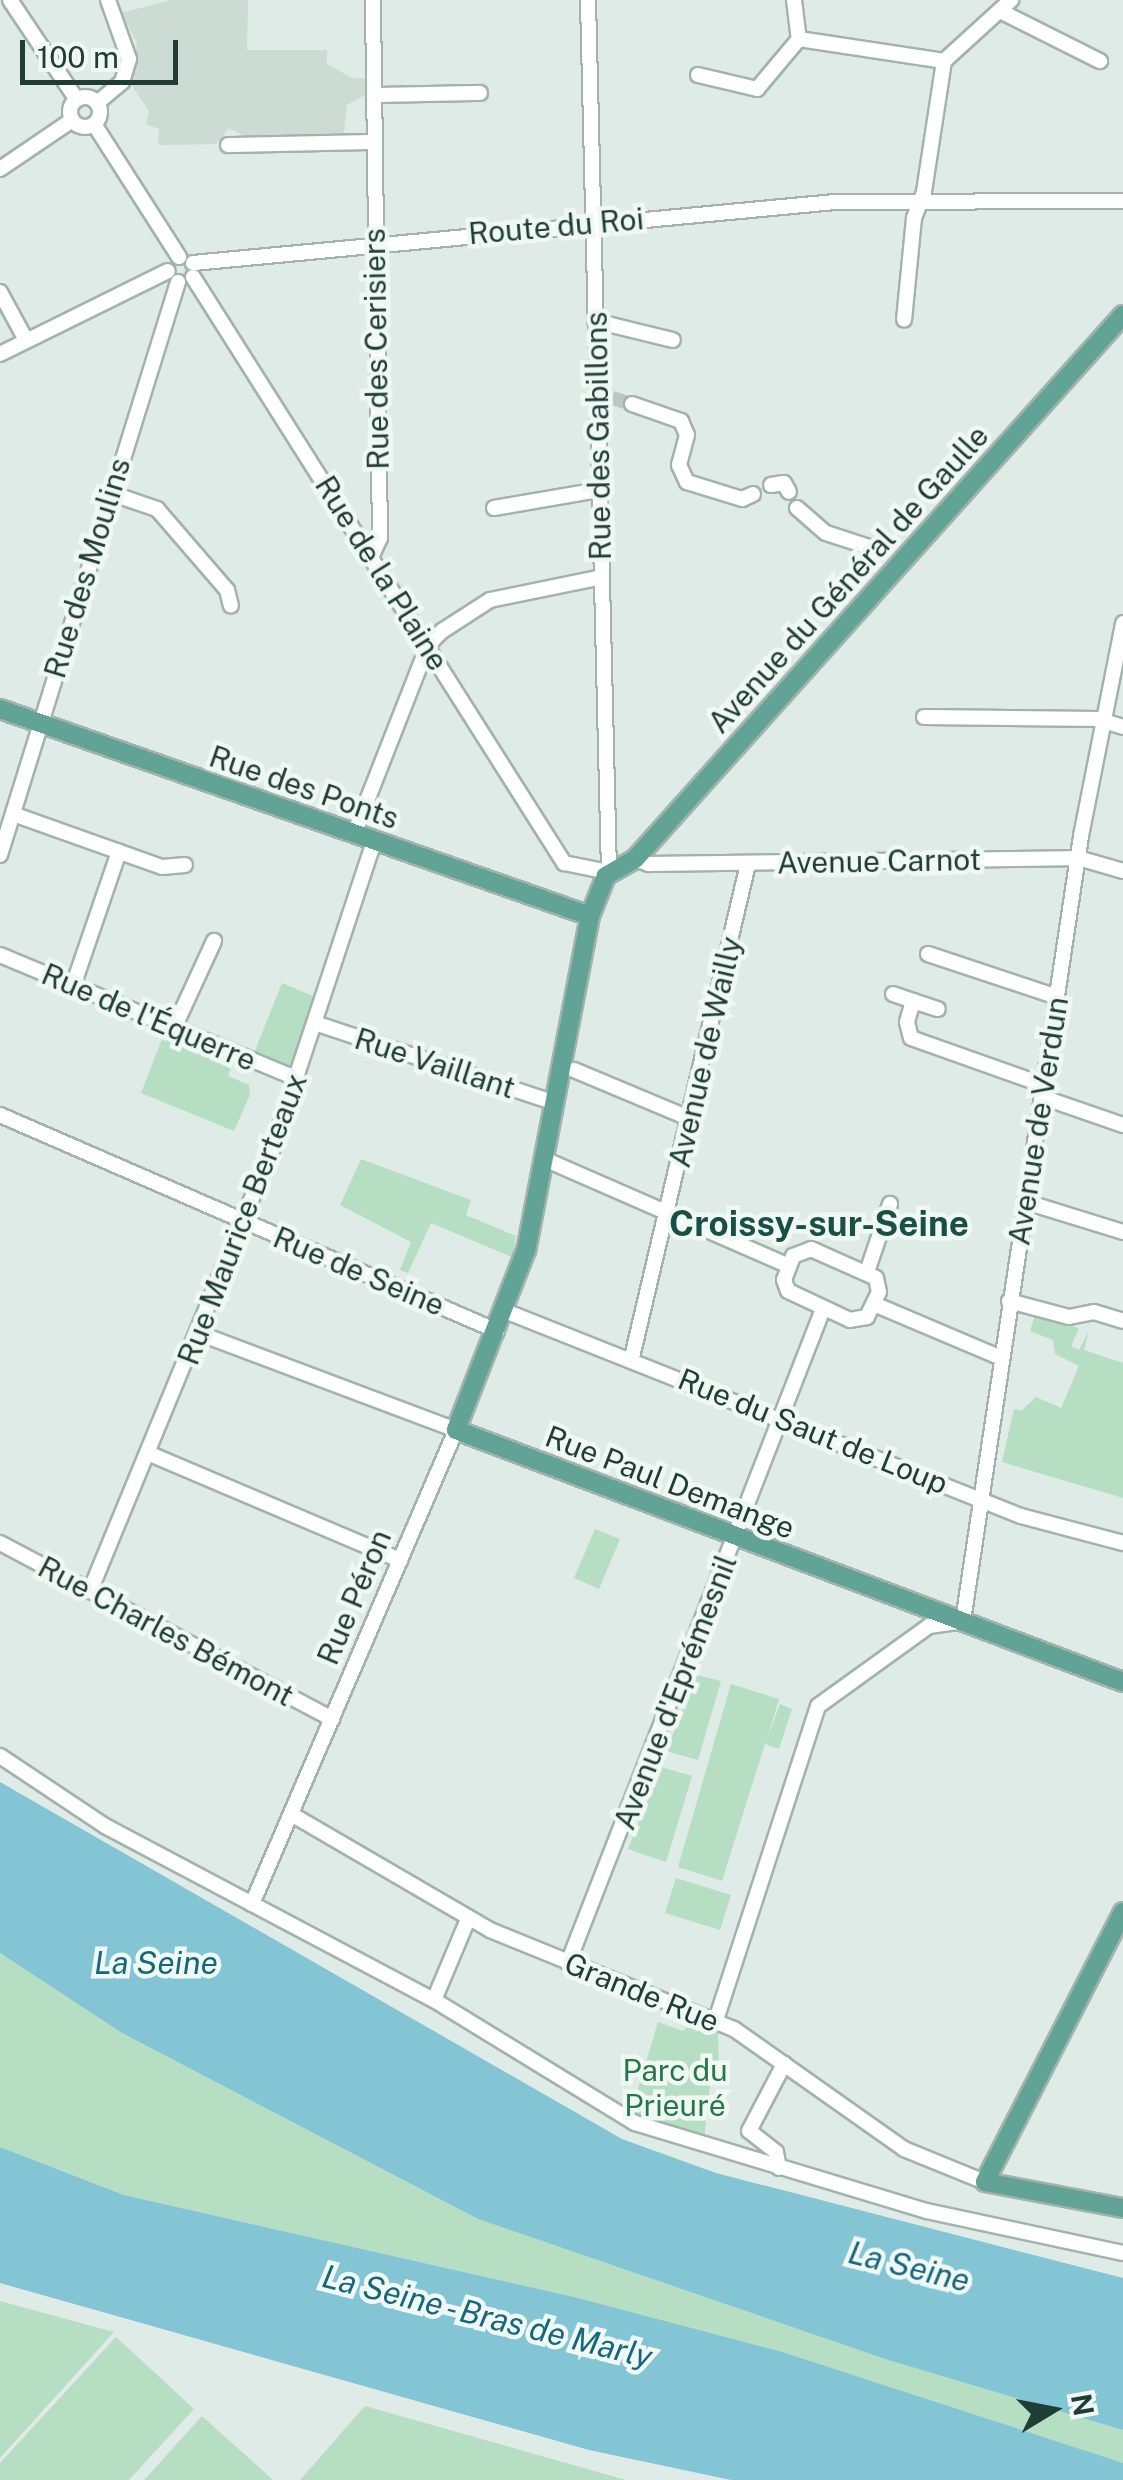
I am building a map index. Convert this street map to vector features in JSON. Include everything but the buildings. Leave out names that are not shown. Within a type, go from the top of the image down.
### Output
[{"type":"main road","name":"Avenue du Général de Gaulle","points":[[609,872],[636,859],[896,555],[1123,315]]},
{"type":"main road","name":"Rue des Ponts","points":[[0,709],[590,916]]},
{"type":"main road","name":"Rue Péron","points":[[456,1430],[506,1311],[544,1159],[590,916],[609,872]]},
{"type":"main road","name":"Rue Paul Demange","points":[[456,1430],[1123,1682]]},
{"type":"main road","points":[[1123,1912],[985,2182],[1123,2208]]},
{"type":"street","points":[[10,0],[77,100],[97,103]]},
{"type":"street","points":[[72,120],[94,124],[97,103],[122,82],[128,64],[108,0]]},
{"type":"street","name":"Rue des Cerisiers","points":[[372,555],[380,538],[374,0]]},
{"type":"street","name":"Rue des Gabillons","points":[[588,0],[595,321],[605,397],[600,490],[609,872]]},
{"type":"street","points":[[698,75],[757,88],[799,39],[794,0]]},
{"type":"street","points":[[904,320],[900,314],[944,61],[1006,5],[1100,61]]},
{"type":"street","points":[[799,39],[944,61]]},
{"type":"street","points":[[374,95],[480,93]]},
{"type":"street","points":[[0,169],[72,120],[77,100]]},
{"type":"street","name":"Rue de la Plaine","points":[[94,124],[188,265],[564,863],[609,872]]},
{"type":"street","points":[[228,146],[374,142]]},
{"type":"street","name":"Route du Roi","points":[[0,354],[173,277],[188,265],[374,243],[835,202],[1123,201]]},
{"type":"street","points":[[173,277],[188,265]]},
{"type":"street","name":"Rue des Moulins","points":[[0,855],[173,277]]},
{"type":"street","points":[[0,292],[26,340]]},
{"type":"street","points":[[595,321],[673,340]]},
{"type":"street","points":[[632,404],[681,421],[688,434],[679,464],[687,482],[742,500],[753,494]]},
{"type":"street","points":[[772,485],[784,483],[789,492]]},
{"type":"street","points":[[494,508],[600,490]]},
{"type":"street","points":[[110,493],[157,509],[227,590],[231,606]]},
{"type":"street","points":[[797,508],[826,534],[869,546]]},
{"type":"street","points":[[354,834],[428,646],[490,600],[589,574],[602,577]]},
{"type":"street","name":"Avenue de Verdun","points":[[963,1622],[1078,858],[1123,623]]},
{"type":"street","points":[[924,717],[1102,721],[1123,727]]},
{"type":"street","points":[[13,814],[162,867],[185,865]]},
{"type":"street","name":"Rue Maurice Berteaux","points":[[90,1591],[150,1454],[298,1080],[374,840]]},
{"type":"street","points":[[73,986],[120,852]]},
{"type":"street","name":"Avenue Carnot","points":[[636,859],[748,864],[1078,858],[1123,870]]},
{"type":"street","name":"Avenue de Wailly","points":[[632,1356],[748,864]]},
{"type":"street","points":[[174,1028],[214,941]]},
{"type":"street","points":[[928,954],[1057,997]]},
{"type":"street","name":"Rue de l'Équerre","points":[[0,955],[298,1080]]},
{"type":"street","points":[[893,994],[938,1008]]},
{"type":"street","points":[[913,1001],[907,1022],[912,1038],[1123,1125]]},
{"type":"street","name":"Rue Vaillant","points":[[316,1023],[555,1103]]},
{"type":"street","points":[[574,1070],[689,1118]]},
{"type":"street","name":"Rue de Seine","points":[[0,1116],[497,1332]]},
{"type":"street","points":[[544,1159],[789,1266]]},
{"type":"street","points":[[867,1272],[890,1201]]},
{"type":"street","points":[[1026,1202],[1123,1232]]},
{"type":"street","points":[[808,1248],[867,1272],[879,1283],[874,1304],[858,1321],[788,1291],[789,1266],[808,1248]]},
{"type":"street","points":[[1010,1301],[1069,1317],[1094,1312],[1123,1321]]},
{"type":"street","points":[[874,1304],[1001,1358]]},
{"type":"street","name":"Avenue d'Eprémesnil","points":[[568,1963],[823,1308]]},
{"type":"street","name":"Rue du Saut de Loup","points":[[506,1311],[632,1356],[982,1500],[1123,1543]]},
{"type":"street","name":"Rue Paul Demange","points":[[198,1333],[456,1430]]},
{"type":"street","name":"Rue Péron","points":[[252,1904],[456,1430]]},
{"type":"street","points":[[150,1454],[400,1560]]},
{"type":"street","name":"Rue Charles Bémont","points":[[0,1543],[332,1718]]},
{"type":"street","points":[[716,2020],[818,1706],[929,1626],[963,1622]]},
{"type":"street","points":[[0,1756],[105,1826],[434,2000],[635,2123],[927,2212],[1123,2253]]},
{"type":"street","name":"Grande Rue","points":[[291,1814],[468,1918],[568,1963],[716,2020],[904,2149],[985,2182]]},
{"type":"street","points":[[434,2000],[468,1918]]},
{"type":"street","points":[[779,2168],[776,2152],[749,2130],[784,2064]]},
{"type":"shaded area","points":[[171,0],[248,0],[247,50],[327,50],[327,64],[352,78],[366,78],[365,95],[347,105],[344,133],[247,138],[229,128],[216,144],[158,145],[159,129],[146,124],[149,111],[130,83],[137,43],[121,13]]},
{"type":"green space","points":[[282,983],[315,997],[294,1068],[254,1053]]},
{"type":"green space","points":[[165,1031],[234,1060],[228,1076],[249,1085],[250,1095],[234,1131],[141,1093]]},
{"type":"green space","points":[[361,1159],[471,1200],[466,1215],[516,1236],[512,1257],[431,1223],[408,1273],[400,1270],[411,1242],[340,1205]]},
{"type":"green space","points":[[1035,1315],[1079,1328],[1071,1346],[1079,1350],[1089,1331],[1084,1350],[1123,1363],[1123,1498],[1002,1462],[1014,1409],[1021,1411],[1036,1397],[1061,1408],[1079,1366],[1055,1354],[1053,1340],[1030,1331]]},
{"type":"green space","points":[[595,1529],[620,1539],[599,1589],[574,1578]]},
{"type":"green space","points":[[697,1675],[721,1681],[698,1760],[666,1751]]},
{"type":"green space","points":[[731,1684],[779,1699],[767,1739],[780,1704],[792,1709],[779,1749],[765,1744],[722,1881],[678,1867]]},
{"type":"green space","points":[[661,1767],[692,1776],[666,1862],[628,1849]]},
{"type":"green space","points":[[676,1878],[731,1895],[720,1930],[665,1913]]},
{"type":"green space","points":[[0,1953],[122,2033],[478,2219],[888,2360],[1123,2430],[1123,2463],[574,2297],[124,2195],[0,2147]]},
{"type":"green space","name":"Parc du Prieuré","points":[[658,2022],[683,2031],[692,2023],[718,2033],[719,2066],[712,2066],[704,2140],[630,2115]]},
{"type":"green space","points":[[0,2301],[114,2332],[0,2458]]},
{"type":"green space","points":[[116,2337],[194,2409],[129,2480],[0,2480],[0,2463]]},
{"type":"green space","points":[[365,2406],[626,2480],[300,2480]]},
{"type":"green space","points":[[202,2416],[273,2480],[144,2480]]},
{"type":"water","name":"La Seine","points":[[0,1782],[622,2139],[716,2173],[1123,2278],[1123,2430],[888,2360],[478,2219],[122,2033],[0,1953]]},
{"type":"water","name":"La Seine - Bras de Marly","points":[[0,2147],[124,2195],[574,2297],[782,2352],[1123,2463],[1123,2480],[731,2480],[589,2450],[0,2283]]},
{"type":"tunnel","points":[[612,398],[632,404]]},
{"type":"tunnel","points":[[869,547],[887,552]]},
{"type":"district","name":"Croissy-sur-Seine","points":[[819,1224]]}]
